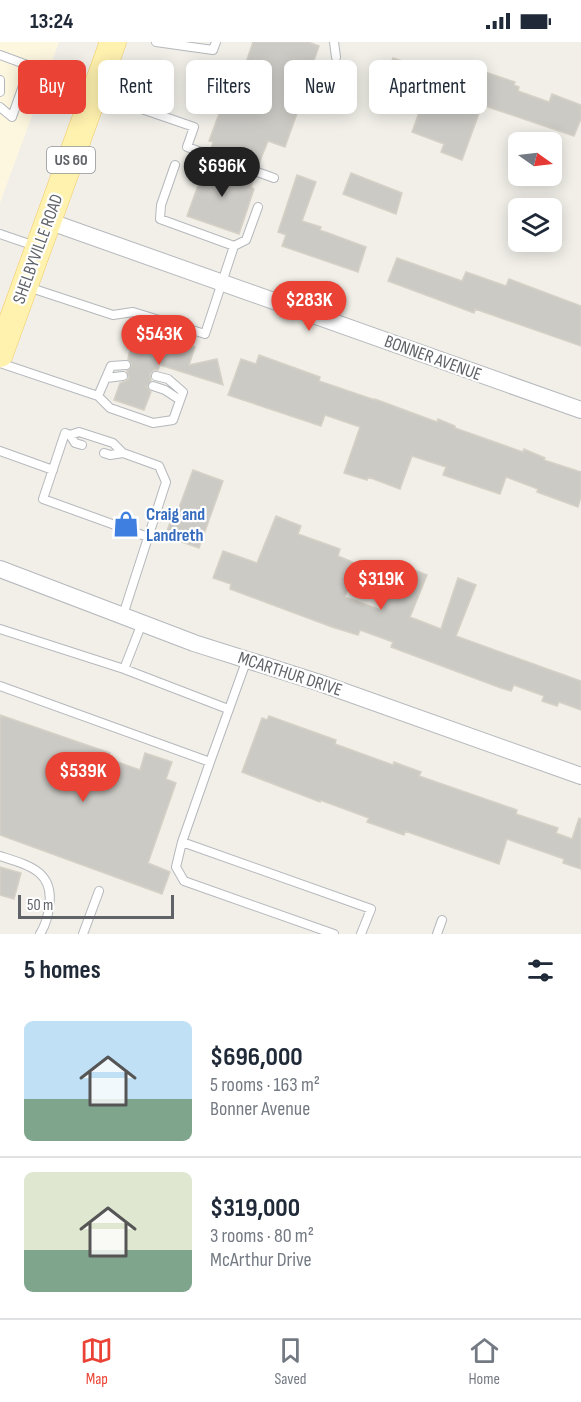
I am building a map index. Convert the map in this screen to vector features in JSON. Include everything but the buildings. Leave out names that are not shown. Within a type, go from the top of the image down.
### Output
[{"type":"main road","name":"SHELBYVILLE ROAD","points":[[0,354],[113,42]]},
{"type":"street","name":"BONNER AVENUE","points":[[48,221],[581,410]]},
{"type":"street","name":"MCARTHUR DRIVE","points":[[0,569],[142,623],[320,683],[581,776]]},
{"type":"lane","points":[[156,42],[213,50],[216,42]]},
{"type":"lane","points":[[334,42],[336,57]]},
{"type":"lane","points":[[0,55],[18,62]]},
{"type":"lane","points":[[0,80],[0,92]]},
{"type":"lane","points":[[86,88],[194,127],[187,147],[274,178]]},
{"type":"lane","points":[[0,107],[12,117],[18,100]]},
{"type":"lane","points":[[175,165],[161,205],[160,219],[234,246]]},
{"type":"lane","points":[[25,286],[113,315],[133,312],[205,334],[234,246],[246,240],[258,207]]},
{"type":"lane","points":[[0,234],[39,248]]},
{"type":"lane","points":[[0,363],[98,396],[110,408],[153,423],[173,420],[183,392],[168,380],[156,376]]},
{"type":"lane","points":[[98,396],[111,366],[126,365]]},
{"type":"lane","points":[[106,378],[123,376]]},
{"type":"lane","points":[[153,386],[165,390],[180,400]]},
{"type":"lane","points":[[123,453],[114,442],[79,432],[70,435],[65,433],[44,499],[148,537]]},
{"type":"lane","points":[[70,435],[75,443],[82,445]]},
{"type":"lane","points":[[0,451],[53,470]]},
{"type":"lane","points":[[104,453],[110,455],[123,453],[159,466],[166,482],[123,615]]},
{"type":"lane","points":[[124,669],[142,623]]},
{"type":"lane","points":[[0,629],[124,669],[228,709]]},
{"type":"lane","points":[[247,660],[182,842],[176,867],[184,880],[334,934]]},
{"type":"lane","points":[[0,686],[210,762]]},
{"type":"lane","points":[[182,842],[371,909],[361,934]]},
{"type":"lane","points":[[0,856],[38,870],[48,885],[51,896],[40,934]]},
{"type":"lane","points":[[83,934],[99,891]]},
{"type":"lane","points":[[437,934],[442,920]]},
{"type":"shaded area","points":[[0,42],[59,42],[52,60],[18,60],[18,114],[33,114],[0,203]]},
{"type":"place","name":"Craig and Landreth","points":[[126,524]]}]
